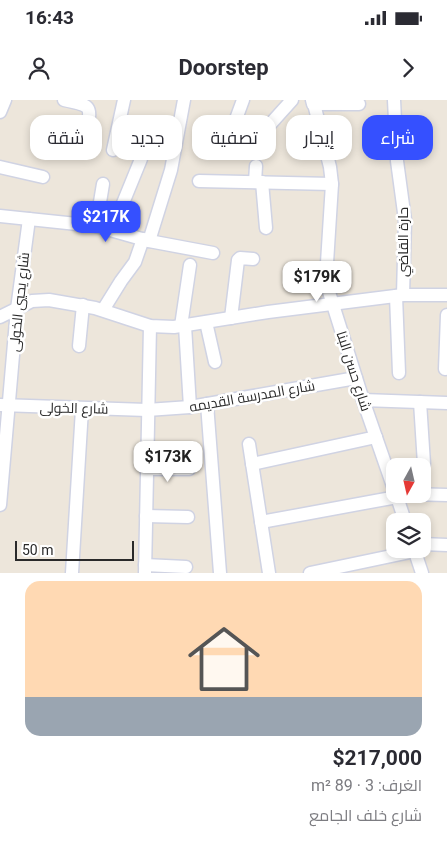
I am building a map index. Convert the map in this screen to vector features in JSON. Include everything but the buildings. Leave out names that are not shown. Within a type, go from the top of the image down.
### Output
[{"type":"street","points":[[64,100],[88,107],[90,115]]},
{"type":"street","points":[[121,115],[124,100]]},
{"type":"street","points":[[103,310],[135,262],[146,240],[171,170],[184,100]]},
{"type":"street","points":[[238,115],[244,100]]},
{"type":"street","points":[[276,118],[292,100]]},
{"type":"street","name":"حارة القاضي","points":[[394,100],[397,161],[406,220],[399,295],[399,373]]},
{"type":"street","points":[[313,101],[359,104]]},
{"type":"street","name":"شارع حسن البنا","points":[[313,101],[330,167],[332,184],[327,264],[328,285],[332,304],[363,400],[386,462]]},
{"type":"street","points":[[112,230],[142,160]]},
{"type":"street","points":[[256,166],[266,228]]},
{"type":"street","points":[[0,167],[43,177]]},
{"type":"street","points":[[199,180],[332,184]]},
{"type":"street","points":[[96,226],[103,184]]},
{"type":"street","points":[[0,216],[96,226],[146,240],[213,253]]},
{"type":"street","name":"شارع يحيي الخولى","points":[[0,505],[4,406],[28,219]]},
{"type":"street","points":[[231,318],[238,260],[240,258],[253,260]]},
{"type":"street","points":[[190,265],[183,326],[190,406]]},
{"type":"street","points":[[0,317],[24,305],[40,300],[83,305],[150,326],[168,328],[399,295],[447,295]]},
{"type":"street","points":[[79,346],[83,305]]},
{"type":"street","points":[[445,369],[447,315]]},
{"type":"street","points":[[206,322],[215,362]]},
{"type":"street","points":[[150,326],[145,569],[186,567]]},
{"type":"street","name":"شارع المدرسة القديمه","points":[[147,410],[207,404],[356,378]]},
{"type":"street","points":[[363,400],[447,402]]},
{"type":"street","points":[[420,402],[424,458]]},
{"type":"street","points":[[207,404],[220,573]]},
{"type":"street","name":"شارع الخولى","points":[[4,406],[147,410]]},
{"type":"street","points":[[72,573],[82,409]]},
{"type":"street","points":[[252,464],[376,437]]},
{"type":"street","points":[[249,444],[269,573]]},
{"type":"street","points":[[146,469],[188,469]]},
{"type":"street","points":[[431,495],[447,495]]},
{"type":"street","points":[[261,522],[386,497]]},
{"type":"street","points":[[146,516],[188,517]]},
{"type":"street","points":[[431,547],[447,545]]},
{"type":"street","points":[[310,573],[386,555]]},
{"type":"street","points":[[419,558],[422,573]]}]
